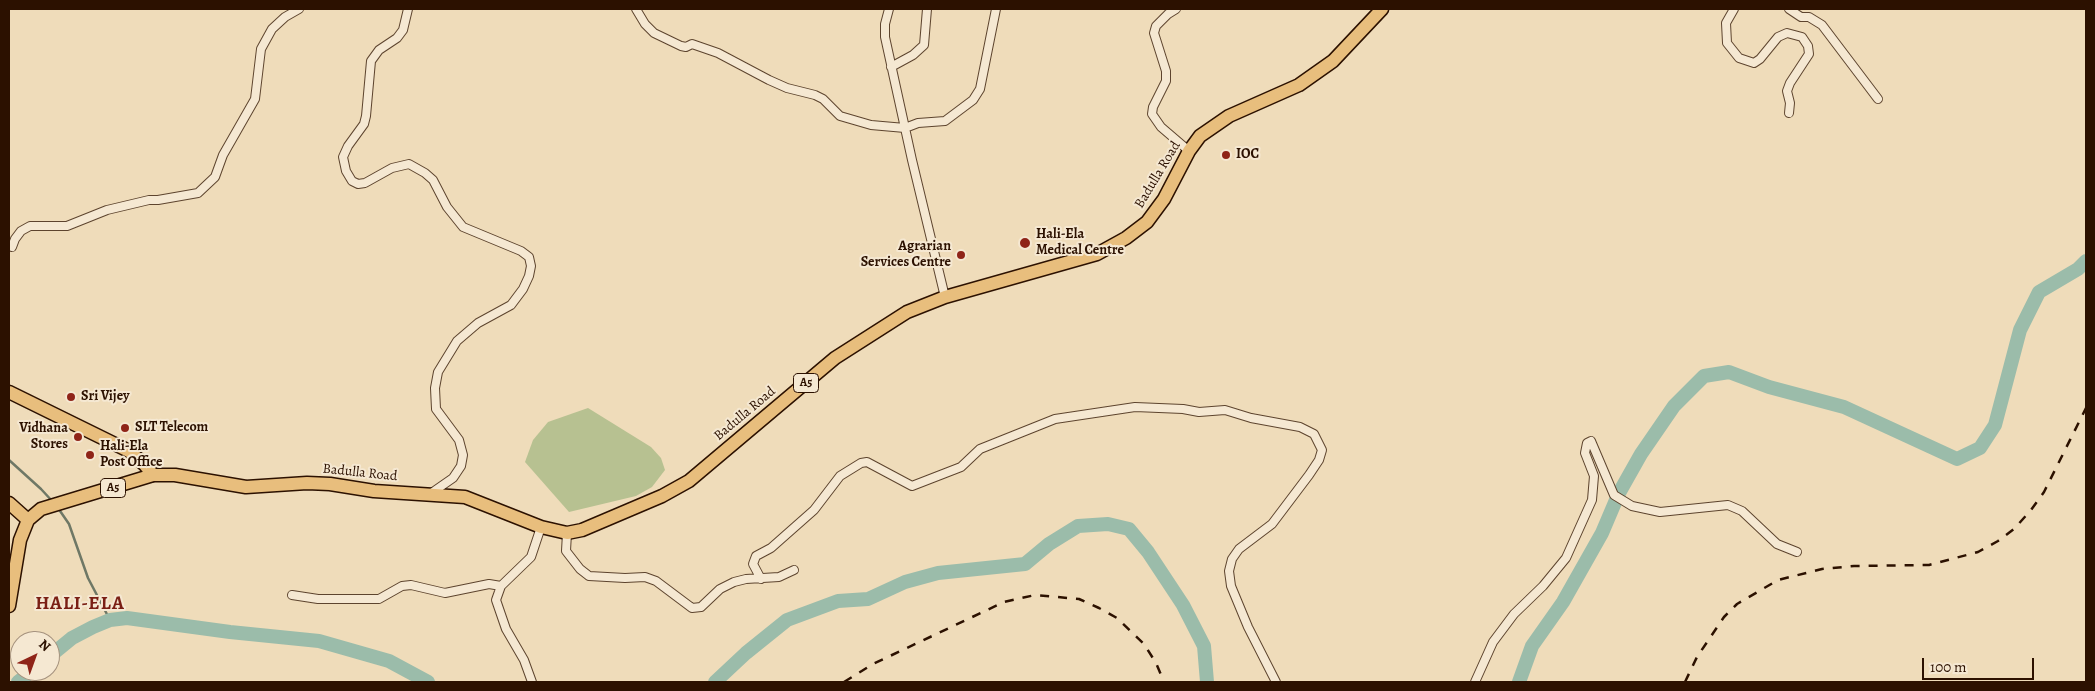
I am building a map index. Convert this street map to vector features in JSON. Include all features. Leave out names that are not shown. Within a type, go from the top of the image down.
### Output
[{"type":"main road","name":"Badulla Road","points":[[28,520],[41,510],[153,475],[175,475],[246,487],[307,483],[330,484],[374,491],[465,497],[541,526],[567,533],[582,530],[662,496],[689,481],[835,358],[907,312],[945,296],[1097,254],[1126,238],[1147,222],[1164,199],[1189,151],[1200,136],[1229,116],[1299,85],[1333,61],[1382,9]]},
{"type":"main road","points":[[9,392],[130,451],[153,475]]},
{"type":"main road","points":[[9,503],[28,520],[20,540],[9,606]]},
{"type":"street","points":[[12,247],[21,231],[30,226],[67,226],[107,210],[149,200],[198,193],[215,177],[223,155],[255,100],[261,49],[272,29],[299,9]]},
{"type":"street","points":[[408,9],[403,30],[397,38],[379,50],[371,61],[366,116],[364,124],[348,146],[343,157],[346,170],[352,180],[358,184],[365,184],[392,168],[409,164],[433,180],[447,207],[463,227],[521,251],[529,257],[531,266],[530,276],[524,289],[511,305],[478,323],[457,341],[438,372],[435,388],[436,409],[459,440],[463,455],[461,466],[453,478],[430,494]]},
{"type":"street","points":[[636,9],[645,24],[654,33],[681,46],[686,47],[692,44],[718,53],[787,88],[815,95],[823,99],[840,116],[871,125],[905,128],[918,123],[946,121],[973,100],[980,89],[996,9]]},
{"type":"street","points":[[890,9],[885,24],[885,38],[945,296]]},
{"type":"street","points":[[891,67],[913,55],[924,45],[927,9]]},
{"type":"street","points":[[1176,9],[1156,26],[1154,32],[1166,71],[1166,82],[1153,107],[1152,114],[1161,127],[1189,151]]},
{"type":"street","points":[[1734,9],[1726,23],[1727,43],[1739,58],[1754,62],[1760,59],[1778,37],[1787,33],[1802,37],[1808,46],[1809,54],[1790,83],[1787,91],[1790,103],[1789,113]]},
{"type":"street","points":[[1789,9],[1801,17],[1809,17],[1822,25],[1878,99]]},
{"type":"street","points":[[761,579],[753,564],[756,556],[771,548],[814,510],[840,476],[862,463],[867,462],[912,486],[961,467],[980,449],[1055,419],[1135,407],[1182,409],[1199,412],[1225,410],[1251,418],[1300,427],[1314,434],[1322,450],[1319,460],[1309,475],[1272,524],[1239,549],[1232,560],[1229,572],[1230,586],[1276,682]]},
{"type":"street","points":[[1475,682],[1493,642],[1514,614],[1543,586],[1566,558],[1592,500],[1594,476],[1585,453],[1587,443],[1591,441],[1614,495],[1632,506],[1660,512],[1728,505],[1742,511],[1777,544],[1797,552]]},
{"type":"street","points":[[532,682],[524,660],[506,630],[496,600],[501,586],[531,556],[541,526]]},
{"type":"street","points":[[567,533],[566,551],[580,569],[589,576],[645,577],[656,582],[692,608],[701,607],[720,589],[734,582],[746,579],[779,577],[794,570]]},
{"type":"street","points":[[292,595],[318,598],[379,599],[402,586],[411,585],[445,592],[489,584],[501,586]]},
{"type":"green space","points":[[588,408],[651,447],[661,458],[665,470],[652,487],[636,496],[569,512],[525,462],[533,440],[548,422]]},
{"type":"waterway","points":[[1519,682],[1532,646],[1563,602],[1602,533],[1619,493],[1641,454],[1674,406],[1704,376],[1729,372],[1769,387],[1844,407],[1957,459],[1980,448],[1995,425],[2020,330],[2039,292],[2078,269],[2086,261]]},
{"type":"waterway","points":[[9,460],[53,502]]},
{"type":"waterway","points":[[58,508],[69,524],[88,578],[110,620]]},
{"type":"waterway","points":[[715,682],[746,653],[787,620],[838,601],[868,599],[905,582],[938,573],[1025,564],[1049,544],[1078,526],[1108,524],[1129,529],[1148,552],[1183,605],[1204,646],[1207,682]]},
{"type":"waterway","points":[[60,648],[72,638],[93,627],[110,620],[127,618],[230,632],[319,641],[389,661],[428,682]]},
{"type":"railway","points":[[1685,682],[1697,657],[1724,617],[1737,604],[1778,580],[1822,569],[1854,566],[1929,565],[1978,552],[1998,541],[2014,529],[2044,492],[2086,408]]},
{"type":"railway","points":[[844,682],[873,664],[1004,602],[1035,595],[1079,599],[1117,618],[1144,644],[1156,663],[1164,682]]},
{"type":"place","name":"IOC","points":[[1226,155]]},
{"type":"place","name":"Hali-Ela Medical Centre","points":[[1025,243]]},
{"type":"place","name":"Agrarian Services Centre","points":[[961,255]]},
{"type":"place","name":"Sri Vijey","points":[[71,397]]},
{"type":"place","name":"SLT Telecom","points":[[125,428]]},
{"type":"place","name":"Vidhana Stores","points":[[78,437]]},
{"type":"place","name":"Hali-Ela Post Office","points":[[90,455]]},
{"type":"district","name":"HALI-ELA","points":[[80,604]]}]
